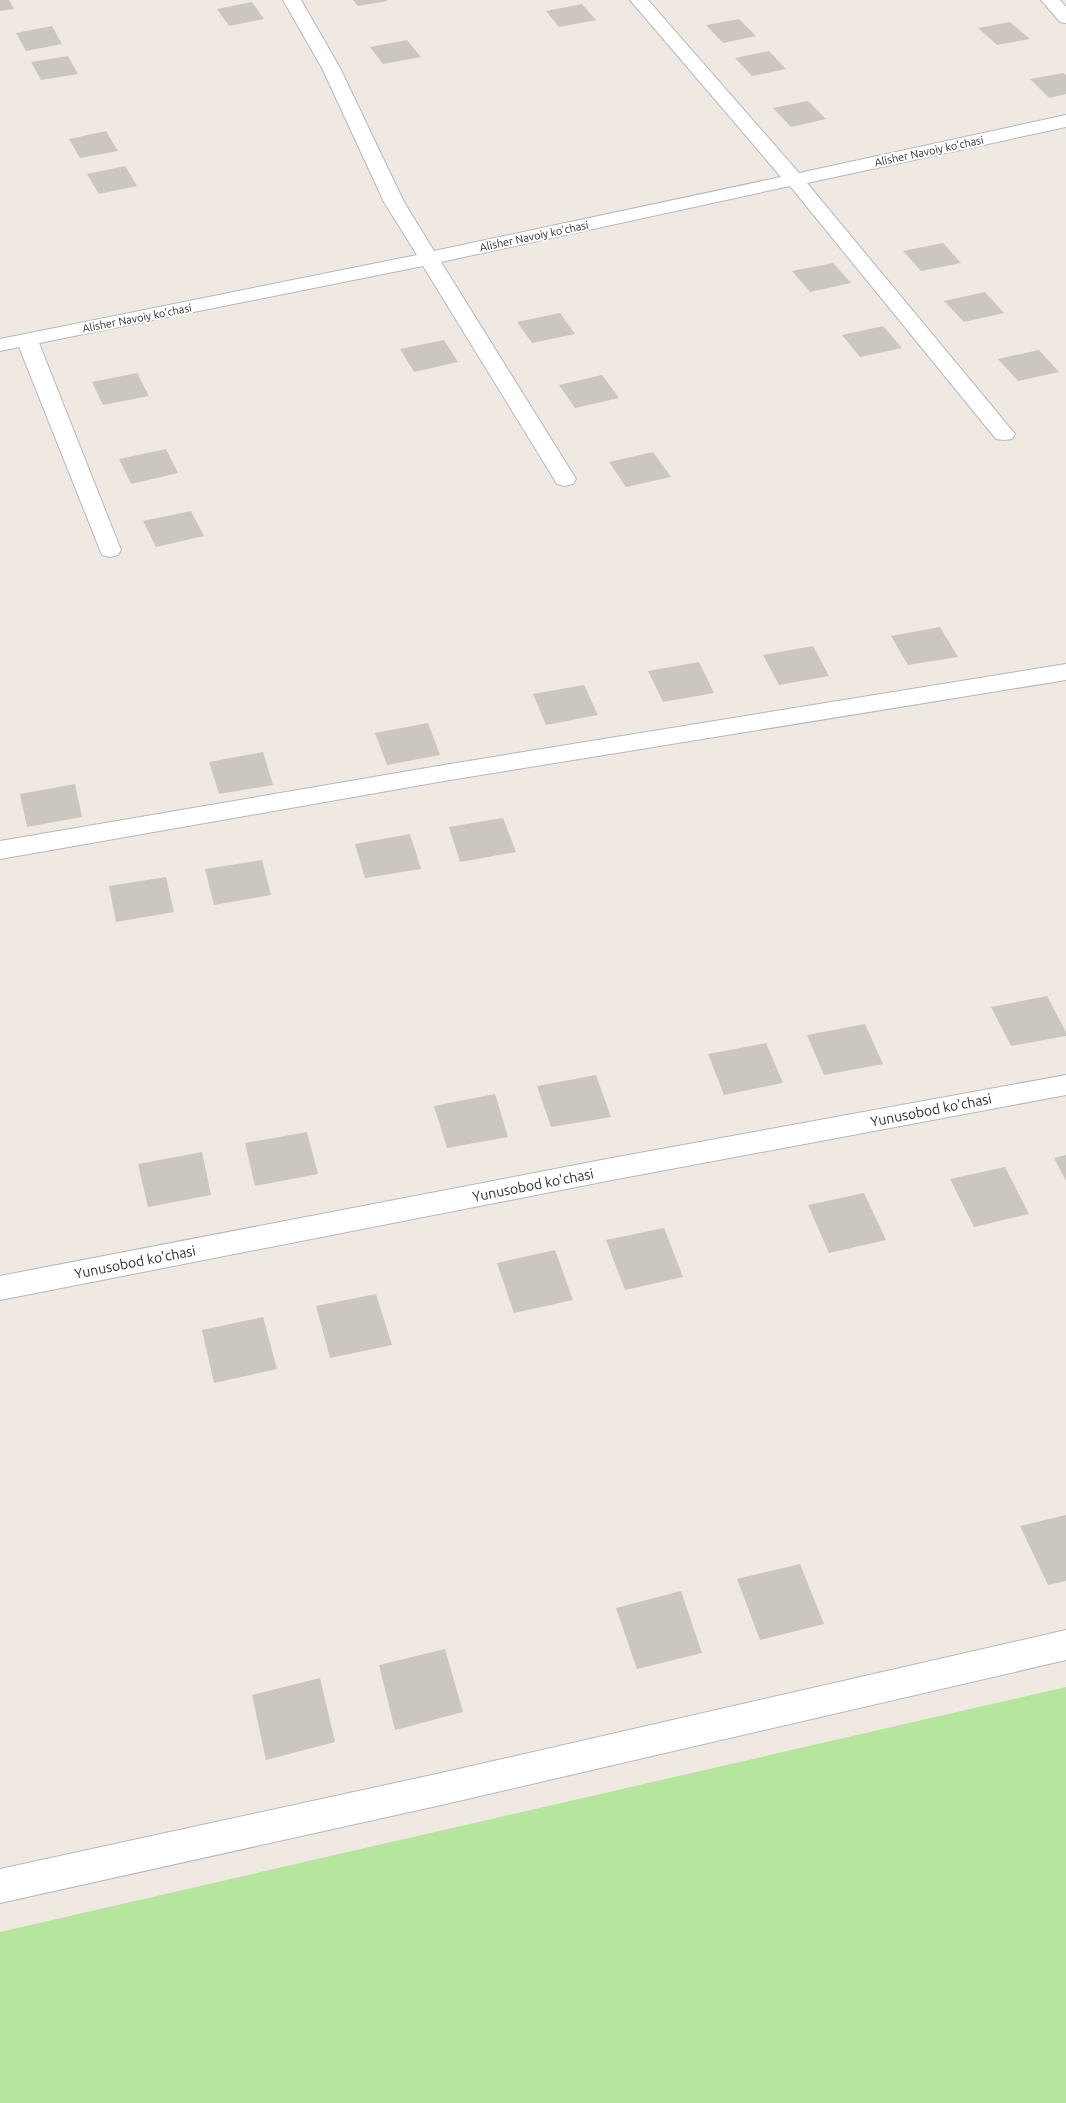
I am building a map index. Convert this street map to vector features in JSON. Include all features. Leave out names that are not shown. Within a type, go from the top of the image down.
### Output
[{"type":"street","points":[[292,0],[331,68],[394,202],[427,259],[564,480]]},
{"type":"street","points":[[639,0],[795,180],[1004,434]]},
{"type":"street","points":[[1050,0],[1066,18]]},
{"type":"street","name":"Alisher Navoiy ko'chasi","points":[[0,345],[427,259],[1066,121]]},
{"type":"street","points":[[27,340],[110,550]]},
{"type":"street","points":[[0,850],[444,774],[1066,672]]},
{"type":"street","name":"Yunusobod ko'chasi","points":[[0,1288],[612,1169],[1066,1085]]},
{"type":"street","points":[[0,1886],[441,1790],[1066,1644]]},
{"type":"green space","points":[[1066,1687],[1066,2103],[0,2103],[0,1932]]},
{"type":"building","points":[[0,0],[9,0],[14,9],[0,11]]},
{"type":"building","points":[[353,0],[387,0],[387,1],[358,6]]},
{"type":"building","points":[[252,2],[264,19],[229,26],[217,9]]},
{"type":"building","points":[[582,4],[596,20],[559,27],[546,11]]},
{"type":"building","points":[[739,19],[756,36],[723,43],[706,25]]},
{"type":"building","points":[[1010,22],[1030,39],[997,45],[978,28]]},
{"type":"building","points":[[52,26],[62,44],[26,51],[16,33]]},
{"type":"building","points":[[407,40],[421,57],[383,64],[370,47]]},
{"type":"building","points":[[769,51],[786,69],[752,76],[735,58]]},
{"type":"building","points":[[68,56],[78,74],[41,80],[31,62]]},
{"type":"building","points":[[1063,73],[1066,75],[1066,94],[1049,98],[1030,79]]},
{"type":"building","points":[[808,101],[826,119],[791,127],[773,108]]},
{"type":"building","points":[[106,131],[118,151],[80,158],[69,139]]},
{"type":"building","points":[[125,166],[137,186],[99,194],[87,174]]},
{"type":"building","points":[[943,243],[961,263],[921,271],[903,251]]},
{"type":"building","points":[[833,263],[851,283],[810,292],[792,271]]},
{"type":"building","points":[[985,292],[1004,313],[964,322],[944,301]]},
{"type":"building","points":[[560,313],[575,334],[532,343],[517,322]]},
{"type":"building","points":[[883,326],[902,348],[860,357],[842,335]]},
{"type":"building","points":[[444,340],[458,362],[414,372],[400,349]]},
{"type":"building","points":[[1039,350],[1059,372],[1018,381],[998,359]]},
{"type":"building","points":[[137,373],[149,396],[103,405],[92,382]]},
{"type":"building","points":[[602,375],[619,398],[575,408],[559,385]]},
{"type":"building","points":[[166,449],[178,473],[131,484],[119,459]]},
{"type":"building","points":[[653,452],[671,477],[626,487],[609,462]]},
{"type":"building","points":[[191,511],[204,536],[156,547],[143,521]]},
{"type":"building","points":[[940,627],[958,657],[908,665],[891,636]]},
{"type":"building","points":[[813,646],[829,676],[779,685],[763,655]]},
{"type":"building","points":[[699,662],[714,693],[663,702],[648,671]]},
{"type":"building","points":[[584,685],[598,715],[546,725],[533,694]]},
{"type":"building","points":[[428,723],[440,755],[387,765],[375,733]]},
{"type":"building","points":[[263,752],[273,785],[219,794],[209,762]]},
{"type":"building","points":[[75,784],[82,817],[27,827],[20,794]]},
{"type":"building","points":[[503,818],[516,852],[460,862],[449,827]]},
{"type":"building","points":[[410,834],[421,869],[365,878],[355,844]]},
{"type":"building","points":[[262,860],[271,895],[214,905],[205,869]]},
{"type":"building","points":[[166,877],[174,912],[116,922],[109,886]]},
{"type":"building","points":[[1047,996],[1066,1032],[1066,1036],[1011,1046],[991,1007]]},
{"type":"building","points":[[865,1024],[883,1064],[824,1075],[807,1035]]},
{"type":"building","points":[[766,1043],[783,1083],[724,1095],[708,1054]]},
{"type":"building","points":[[596,1075],[611,1117],[551,1127],[537,1086]]},
{"type":"building","points":[[495,1094],[508,1137],[447,1148],[434,1106]]},
{"type":"building","points":[[307,1132],[318,1174],[255,1186],[245,1143]]},
{"type":"building","points":[[202,1152],[211,1195],[148,1207],[138,1164]]},
{"type":"building","points":[[1066,1155],[1066,1181],[1054,1158]]},
{"type":"building","points":[[1005,1167],[1029,1214],[974,1227],[950,1179]]},
{"type":"building","points":[[864,1193],[886,1240],[829,1253],[808,1205]]},
{"type":"building","points":[[664,1228],[683,1277],[625,1290],[606,1240]]},
{"type":"building","points":[[555,1250],[573,1300],[514,1313],[497,1263]]},
{"type":"building","points":[[376,1294],[392,1345],[330,1358],[316,1306]]},
{"type":"building","points":[[263,1317],[277,1369],[214,1383],[202,1330]]},
{"type":"building","points":[[1066,1515],[1066,1581],[1048,1585],[1020,1526]]},
{"type":"building","points":[[800,1564],[824,1624],[760,1640],[737,1579]]},
{"type":"building","points":[[681,1591],[702,1653],[637,1669],[616,1608]]},
{"type":"building","points":[[445,1649],[463,1712],[395,1730],[379,1665]]},
{"type":"building","points":[[320,1678],[335,1742],[266,1760],[252,1695]]}]
